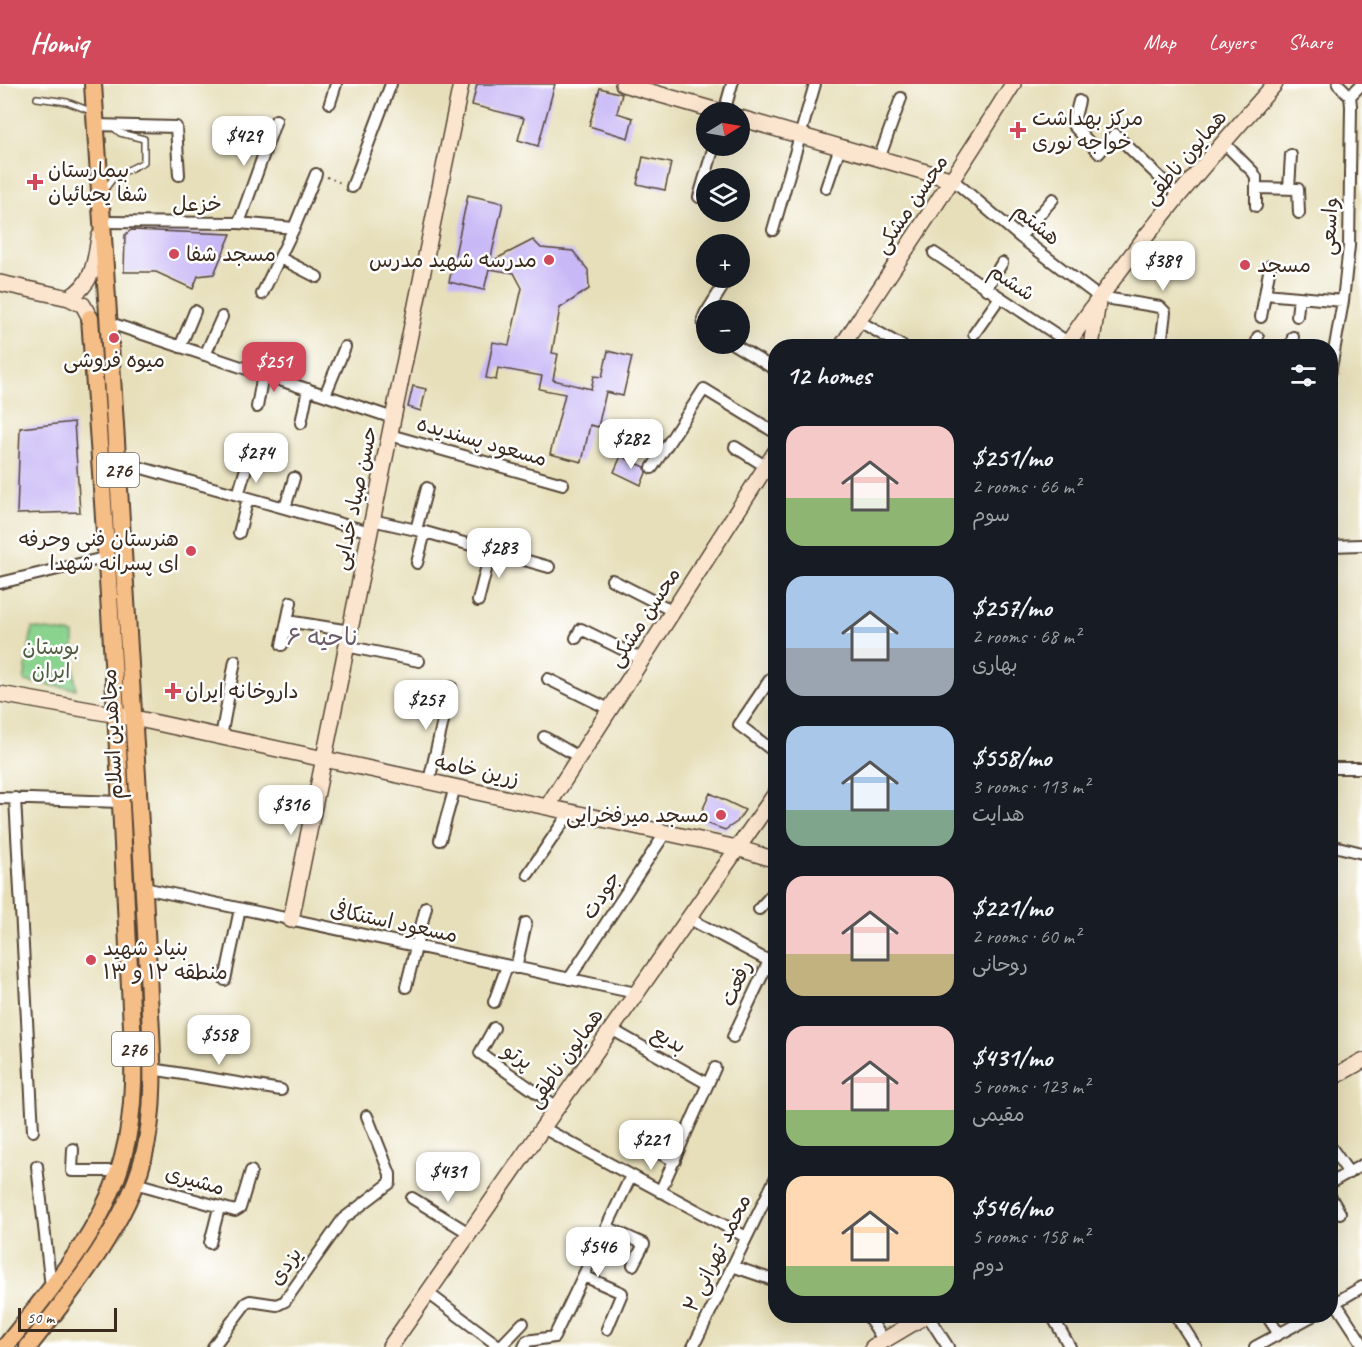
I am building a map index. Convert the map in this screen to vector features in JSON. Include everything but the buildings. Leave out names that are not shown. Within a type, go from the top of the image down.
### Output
[{"type":"main road","name":"مجاهدین اسلام","points":[[33,1346],[116,1223],[135,1183],[148,1139],[152,1069],[134,718],[100,222],[100,121],[93,84]]},
{"type":"main road","name":"حسن صیاد خدایی","points":[[291,920],[461,84]]},
{"type":"main road","points":[[623,84],[646,87],[696,103]]},
{"type":"main road","name":"محسن مشکی","points":[[847,339],[912,238],[953,180],[1013,84]]},
{"type":"main road","name":"همایون ناطقی","points":[[1071,339],[1099,297],[1179,196],[1275,84]]},
{"type":"main road","points":[[750,121],[953,180]]},
{"type":"main road","points":[[69,298],[80,292],[90,278],[95,263],[100,222]]},
{"type":"main road","points":[[0,283],[69,298],[83,305],[90,318]]},
{"type":"main road","points":[[1092,339],[1099,297]]},
{"type":"main road","name":"مجاهدین اسلام","points":[[5,1347],[86,1240],[119,1172],[133,1103],[134,1057],[108,557],[90,318]]},
{"type":"main road","name":"محسن مشکی","points":[[547,807],[768,462]]},
{"type":"main road","name":"زرین خامه","points":[[0,694],[115,714],[221,736],[666,832],[768,858]]},
{"type":"main road","name":"همایون ناطقی","points":[[390,1347],[768,804]]},
{"type":"main road","points":[[1338,1074],[1362,1061]]},
{"type":"main road","points":[[878,1344],[915,1323]]},
{"type":"street","points":[[330,104],[336,84]]},
{"type":"street","points":[[352,187],[391,84]]},
{"type":"street","points":[[726,102],[732,84]]},
{"type":"street","points":[[773,230],[815,84]]},
{"type":"street","points":[[1338,84],[1350,96],[1362,84]]},
{"type":"street","name":"واسعی","points":[[1335,339],[1343,301],[1350,230],[1352,106],[1350,96]]},
{"type":"street","points":[[879,159],[901,98]]},
{"type":"street","points":[[1079,101],[1073,125],[1099,153],[1115,134],[1179,196]]},
{"type":"street","points":[[239,223],[276,120]]},
{"type":"street","points":[[100,121],[176,127],[179,175]]},
{"type":"street","points":[[1223,142],[1256,177],[1256,206]]},
{"type":"street","points":[[826,188],[840,147]]},
{"type":"street","points":[[1289,189],[1291,155]]},
{"type":"street","points":[[262,294],[294,228],[316,174]]},
{"type":"street","name":"هشتم","points":[[953,180],[1020,237],[1099,297]]},
{"type":"street","points":[[1256,188],[1298,189],[1299,213]]},
{"type":"street","points":[[1020,237],[1053,199]]},
{"type":"street","name":"خزعل","points":[[100,222],[239,223],[294,228]]},
{"type":"street","points":[[1350,230],[1362,232]]},
{"type":"street","name":"ششم","points":[[934,253],[1059,339]]},
{"type":"street","points":[[280,258],[317,277]]},
{"type":"street","points":[[986,289],[1002,263]]},
{"type":"street","points":[[1262,316],[1270,266]]},
{"type":"street","points":[[1265,294],[1343,301]]},
{"type":"street","points":[[974,334],[1000,297]]},
{"type":"street","points":[[1099,297],[1157,305],[1163,309],[1165,312],[1162,339]]},
{"type":"street","points":[[1296,316],[1299,297]]},
{"type":"street","points":[[180,347],[195,311]]},
{"type":"street","points":[[205,355],[222,317]]},
{"type":"street","points":[[859,321],[890,339]]},
{"type":"street","points":[[107,322],[393,418]]},
{"type":"street","points":[[325,395],[345,347]]},
{"type":"street","points":[[750,354],[768,365]]},
{"type":"street","points":[[257,407],[263,374]]},
{"type":"street","points":[[301,423],[308,389]]},
{"type":"street","points":[[652,468],[704,389],[768,428]]},
{"type":"street","name":"مسعود پسندیده","points":[[390,435],[563,484]]},
{"type":"street","points":[[735,447],[765,466]]},
{"type":"street","points":[[117,461],[285,508],[371,526],[421,531],[549,567]]},
{"type":"street","points":[[239,533],[246,465]]},
{"type":"street","points":[[285,508],[294,478]]},
{"type":"street","points":[[417,563],[427,488]]},
{"type":"street","points":[[1338,546],[1362,545]]},
{"type":"street","points":[[478,602],[491,550]]},
{"type":"street","points":[[0,583],[108,557]]},
{"type":"street","points":[[612,580],[673,611]]},
{"type":"street","points":[[282,645],[291,602]]},
{"type":"street","points":[[287,621],[418,661]]},
{"type":"street","points":[[576,638],[581,629],[642,659]]},
{"type":"street","points":[[221,736],[235,661]]},
{"type":"street","points":[[548,679],[609,709]]},
{"type":"street","points":[[768,686],[739,725],[768,747]]},
{"type":"street","points":[[429,781],[452,687]]},
{"type":"street","points":[[419,702],[447,706]]},
{"type":"street","points":[[544,736],[579,757]]},
{"type":"street","points":[[1338,768],[1362,768]]},
{"type":"street","points":[[440,840],[455,787]]},
{"type":"street","points":[[0,798],[121,801]]},
{"type":"street","points":[[15,798],[33,1131]]},
{"type":"street","points":[[528,874],[570,812]]},
{"type":"street","name":"جودت","points":[[569,979],[666,832]]},
{"type":"street","points":[[1338,847],[1362,853]]},
{"type":"street","name":"مسعود استنکافی","points":[[144,888],[636,993]]},
{"type":"street","points":[[759,909],[768,899]]},
{"type":"street","points":[[406,987],[426,907]]},
{"type":"street","points":[[225,980],[240,909]]},
{"type":"street","name":"رفعت","points":[[688,918],[768,960]]},
{"type":"street","points":[[494,1002],[511,967],[526,923]]},
{"type":"street","name":"رفعت","points":[[733,1037],[768,963]]},
{"type":"street","name":"پرتو","points":[[494,1028],[480,1053],[557,1107]]},
{"type":"street","name":"بدیع","points":[[611,1029],[708,1084]]},
{"type":"street","points":[[660,1192],[715,1068]]},
{"type":"street","points":[[152,1069],[281,1090]]},
{"type":"street","name":"یزدی","points":[[213,1347],[246,1303],[250,1301],[277,1305],[285,1301],[343,1219],[390,1183],[391,1177],[367,1116]]},
{"type":"street","points":[[543,1128],[746,1237]]},
{"type":"street","points":[[643,1145],[675,1161]]},
{"type":"street","points":[[73,1149],[72,1171],[119,1172]]},
{"type":"street","points":[[1338,1157],[1349,1173]]},
{"type":"street","points":[[1338,1179],[1362,1165]]},
{"type":"street","points":[[37,1166],[51,1287]]},
{"type":"street","name":"مشیری","points":[[135,1183],[231,1211],[240,1208],[251,1171]]},
{"type":"street","points":[[524,1347],[527,1341],[554,1337],[631,1176]]},
{"type":"street","points":[[412,1198],[469,1233]]},
{"type":"street","name":"محمد تهرانی ۲","points":[[693,1347],[746,1237],[768,1202]]},
{"type":"street","points":[[210,1243],[219,1208]]},
{"type":"street","points":[[607,1227],[644,1244],[633,1265]]},
{"type":"street","points":[[732,1266],[768,1278]]},
{"type":"street","points":[[584,1276],[622,1293],[607,1329]]},
{"type":"street","points":[[1338,1298],[1362,1287]]},
{"type":"street","points":[[428,1293],[500,1347],[523,1323]]},
{"type":"street","points":[[1338,1307],[1362,1343]]},
{"type":"street","points":[[870,1323],[878,1344]]},
{"type":"street","points":[[932,1323],[948,1347]]},
{"type":"street","points":[[1055,1323],[1065,1345]]},
{"type":"street","points":[[1181,1323],[1196,1347]]},
{"type":"street","points":[[1272,1323],[1279,1334]]},
{"type":"street","points":[[1258,1346],[1299,1323]]},
{"type":"lane","points":[[37,98],[67,102],[120,133],[144,139],[144,162],[114,177],[99,198]]},
{"type":"path","points":[[316,174],[352,187]]},
{"type":"green space","name":"بوستان ایران","points":[[32,628],[74,634],[76,689],[24,681]]},
{"type":"place","name":"مرکز بهداشت خواجه نوری","points":[[1018,130]]},
{"type":"place","name":"بیمارستان شفا یحیائیان","points":[[35,182]]},
{"type":"place","name":"مسجد شفا","points":[[174,254]]},
{"type":"place","name":"مدرسه شهید مدرس","points":[[549,260]]},
{"type":"place","name":"مسجد","points":[[1245,265]]},
{"type":"place","name":"میوه فروشی","points":[[114,338]]},
{"type":"place","name":"هنرستان فنی وحرفه ای پسرانه شهدا","points":[[191,551]]},
{"type":"place","name":"داروخانه ایران","points":[[173,691]]},
{"type":"place","name":"مسجد میرفخرایی","points":[[721,815]]},
{"type":"place","name":"بنیاد شهید منطقه ۱۲ و ۱۳","points":[[91,960]]},
{"type":"district","name":"ناحیه ۶","points":[[322,637]]}]
